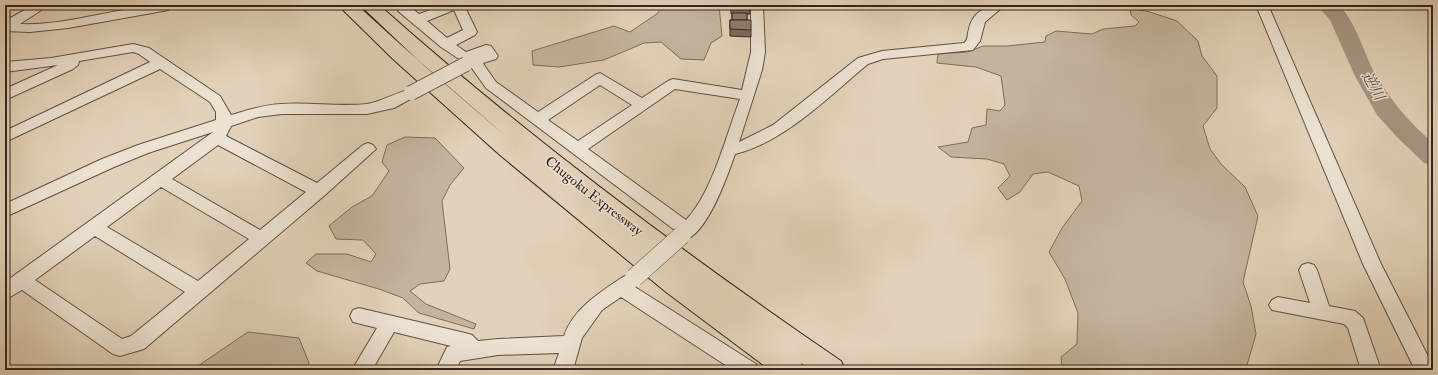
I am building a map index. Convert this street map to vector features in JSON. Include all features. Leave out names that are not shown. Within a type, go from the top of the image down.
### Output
[{"type":"highway","name":"Chugoku Expressway","points":[[347,5],[478,125],[554,190],[639,258],[791,370]]},
{"type":"highway","name":"Chugoku Expressway","points":[[370,5],[441,69],[570,179],[756,317],[832,370]]},
{"type":"street","points":[[7,25],[43,5]]},
{"type":"street","points":[[7,25],[24,29],[58,25],[116,17],[163,7],[166,5]]},
{"type":"street","points":[[5,211],[129,155],[220,130],[257,112],[282,109],[367,109],[389,104],[471,62],[492,56],[486,49],[465,57],[446,44],[419,19],[403,8],[405,5]]},
{"type":"street","points":[[563,370],[574,334],[596,306],[627,283],[685,233],[700,216],[713,194],[730,150],[756,70],[758,52],[757,5]]},
{"type":"street","points":[[730,150],[778,129],[863,61],[882,55],[968,47],[975,39],[977,23],[983,16],[999,5]]},
{"type":"street","points":[[1262,5],[1372,264],[1425,370]]},
{"type":"street","points":[[419,19],[453,6],[459,8],[470,32],[446,44]]},
{"type":"street","points":[[5,67],[133,48],[144,51],[162,62],[197,88],[216,99],[223,112],[220,130],[160,180],[5,292]]},
{"type":"street","points":[[5,95],[68,66],[78,57]]},
{"type":"street","points":[[5,137],[162,62]]},
{"type":"street","points":[[471,62],[477,66],[491,85],[538,119],[685,233]]},
{"type":"street","points":[[538,119],[600,78],[642,105]]},
{"type":"street","points":[[577,149],[673,84],[748,96]]},
{"type":"street","points":[[220,130],[319,191]]},
{"type":"street","points":[[22,280],[120,348],[137,343],[368,149]]},
{"type":"street","points":[[160,180],[262,239]]},
{"type":"street","points":[[94,227],[199,291]]},
{"type":"street","points":[[1308,270],[1322,312]]},
{"type":"street","points":[[627,283],[749,370]]},
{"type":"street","points":[[1278,305],[1349,317],[1356,324],[1371,370]]},
{"type":"street","points":[[358,316],[465,341],[473,349]]},
{"type":"street","points":[[362,370],[390,324]]},
{"type":"street","points":[[446,370],[454,353],[473,349],[498,347],[507,348],[550,344],[570,345]]},
{"type":"shaded area","points":[[662,5],[719,5],[722,36],[711,43],[704,60],[681,59],[661,42],[644,43],[604,60],[559,67],[533,65],[532,51],[614,26],[630,32],[658,13]]},
{"type":"shaded area","points":[[1130,8],[1150,12],[1177,21],[1198,41],[1202,56],[1217,76],[1217,108],[1203,126],[1210,149],[1221,164],[1245,187],[1258,216],[1243,282],[1251,306],[1256,334],[1247,365],[1249,370],[1062,370],[1061,357],[1077,344],[1078,313],[1065,279],[1049,252],[1062,228],[1082,201],[1079,186],[1048,172],[1033,174],[1020,192],[1007,200],[998,188],[1010,176],[1004,164],[987,159],[951,157],[938,147],[968,142],[972,128],[986,125],[987,109],[1000,111],[1005,105],[1001,76],[976,67],[937,63],[938,54],[968,52],[983,46],[1007,46],[1045,42],[1046,36],[1056,31],[1092,34],[1103,29],[1135,26],[1139,22],[1131,15]]},
{"type":"shaded area","points":[[405,137],[435,138],[464,168],[450,185],[442,201],[450,269],[444,281],[420,284],[410,291],[426,304],[476,324],[474,329],[419,313],[403,298],[379,289],[317,271],[306,263],[316,254],[347,254],[371,262],[376,254],[363,240],[336,239],[329,226],[352,207],[372,196],[389,171],[382,162],[387,145]]},
{"type":"shaded area","points":[[248,332],[299,338],[309,363],[305,370],[192,370]]},
{"type":"building","points":[[731,5],[750,5],[750,8],[731,7]]},
{"type":"building","points":[[732,13],[747,13],[747,20],[732,20]]},
{"type":"building","points":[[730,20],[751,20],[751,30],[730,29]]},
{"type":"waterway","name":"逆川","points":[[1327,5],[1340,20],[1362,69],[1376,95],[1392,117],[1433,157]]}]
